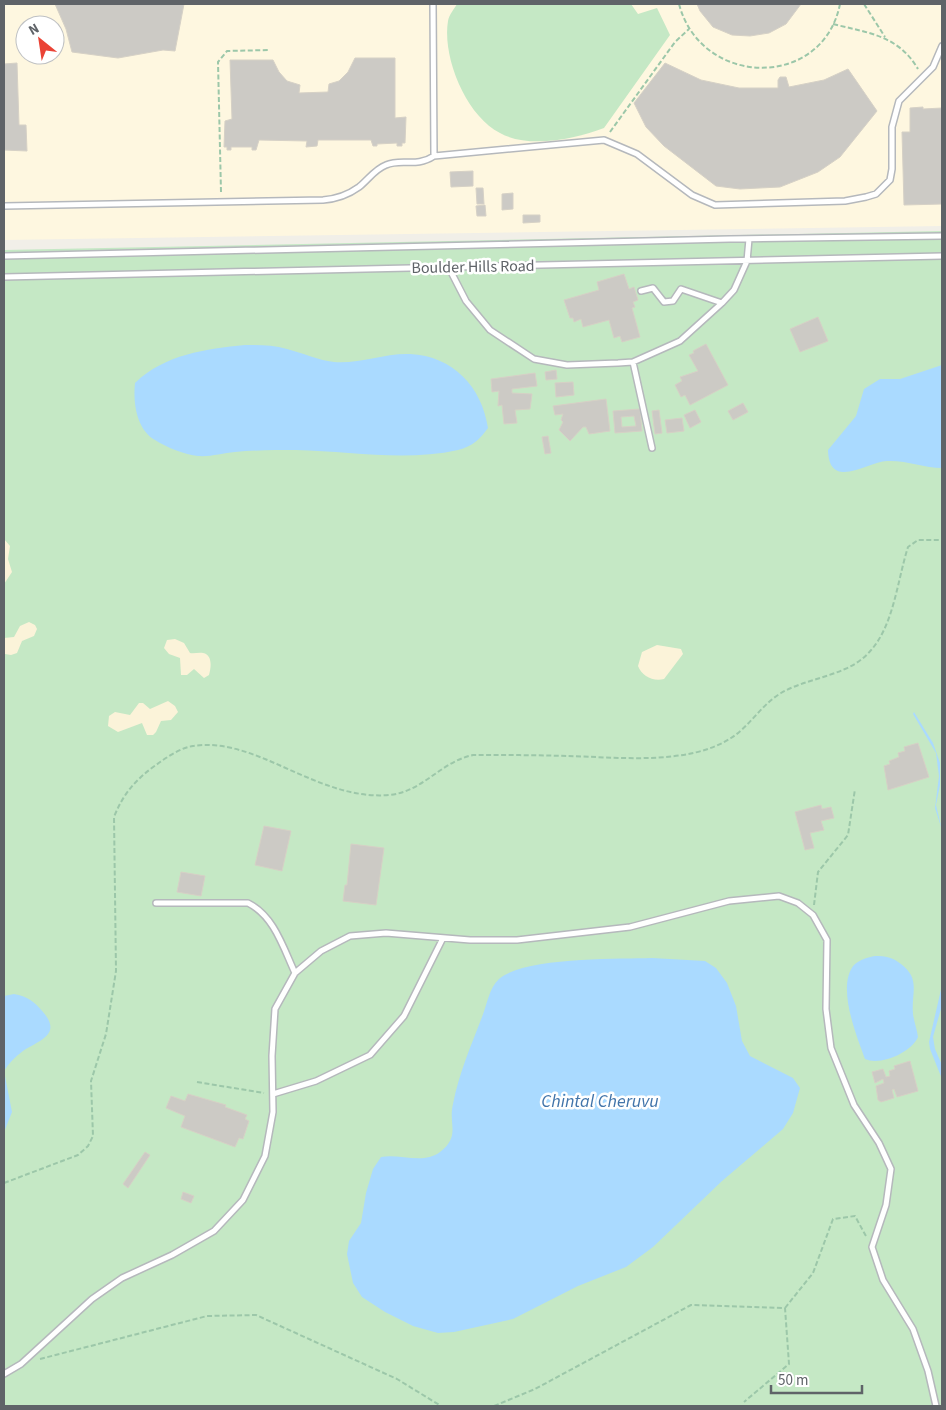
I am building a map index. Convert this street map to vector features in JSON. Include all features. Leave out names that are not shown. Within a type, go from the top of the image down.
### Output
[{"type":"lane","points":[[434,4],[434,156]]},
{"type":"lane","points":[[4,206],[338,199],[359,187],[380,168],[388,164],[420,163],[434,156],[604,140],[637,154],[692,195],[715,205],[845,201],[876,194],[890,180],[892,169],[892,127],[900,101],[932,67],[942,46]]},
{"type":"lane","name":"Boulder Hills Road","points":[[4,256],[942,236]]},
{"type":"lane","points":[[448,266],[466,301],[490,330],[534,359],[567,365],[634,362],[680,341],[722,303],[734,290],[748,262],[749,239]]},
{"type":"lane","name":"Boulder Hills Road","points":[[4,277],[448,266],[748,262],[942,256]]},
{"type":"lane","points":[[641,291],[653,288],[664,302],[673,301],[681,289],[722,303]]},
{"type":"lane","points":[[634,362],[652,448]]},
{"type":"lane","points":[[4,1374],[21,1364],[92,1299],[122,1278],[172,1255],[214,1231],[243,1200],[265,1156],[273,1112],[275,1009],[295,973],[321,951],[350,936],[386,933],[443,938],[518,940],[630,927],[729,902],[780,896],[798,903],[813,915],[827,940],[826,1009],[831,1048],[854,1105],[879,1143],[891,1169],[886,1205],[872,1247],[883,1280],[913,1329],[928,1371],[936,1406]]},
{"type":"lane","points":[[156,903],[248,903],[259,908],[270,920],[295,973]]},
{"type":"lane","points":[[273,1094],[316,1081],[370,1055],[404,1016],[443,938]]},
{"type":"path","points":[[680,4],[689,29],[699,42],[724,60],[754,68],[778,66],[800,58],[813,48],[833,24],[840,4]]},
{"type":"path","points":[[864,4],[885,37]]},
{"type":"path","points":[[833,24],[885,37],[902,49],[922,78]]},
{"type":"path","points":[[604,140],[676,42],[689,29]]},
{"type":"path","points":[[222,202],[218,62],[227,51],[269,50]]},
{"type":"path","points":[[4,1183],[78,1155],[88,1146],[93,1136],[90,1081],[106,1034],[116,970],[114,816],[120,799],[134,783],[169,756],[191,746],[234,747],[327,787],[368,794],[390,795],[427,781],[452,761],[473,755],[628,759],[686,754],[708,749],[730,739],[768,702],[783,692],[845,669],[866,658],[888,624],[908,548],[918,540],[942,540]]},
{"type":"path","points":[[813,915],[818,872],[848,835],[854,789]]},
{"type":"path","points":[[197,1082],[273,1094]]},
{"type":"path","points":[[744,1402],[789,1364],[785,1308],[813,1273],[833,1219],[855,1216],[872,1247]]},
{"type":"path","points":[[494,1406],[535,1389],[691,1306],[785,1308]]},
{"type":"path","points":[[40,1359],[207,1316],[256,1315],[397,1378],[441,1406]]},
{"type":"shaded area","points":[[4,4],[942,4],[942,226],[4,240]]},
{"type":"green space","points":[[457,4],[631,4],[638,14],[657,8],[670,35],[604,128],[566,139],[524,141],[500,133],[488,125],[467,100],[459,84],[453,68],[447,35],[450,14]]},
{"type":"green space","points":[[942,231],[942,1406],[4,1406],[4,250]]},
{"type":"sand","points":[[4,539],[10,546],[8,559],[12,572],[4,584]]},
{"type":"sand","points":[[29,622],[35,625],[37,629],[34,636],[22,641],[17,653],[5,654],[4,638],[14,637],[20,626]]},
{"type":"sand","points":[[175,639],[184,643],[190,653],[203,653],[208,656],[211,665],[209,675],[204,678],[194,669],[187,675],[181,675],[180,658],[169,654],[164,648],[167,640]]},
{"type":"sand","points":[[657,645],[681,649],[683,654],[664,679],[660,680],[648,677],[642,673],[638,666],[642,652]]},
{"type":"sand","points":[[168,701],[175,706],[178,712],[171,720],[161,721],[153,735],[147,735],[142,723],[118,732],[108,726],[109,716],[115,712],[130,715],[139,703],[143,703],[150,709]]},
{"type":"water","points":[[245,345],[282,348],[334,362],[400,354],[425,356],[452,367],[463,376],[479,399],[485,413],[488,428],[482,436],[468,447],[438,453],[397,456],[281,450],[243,451],[198,456],[170,448],[159,443],[149,435],[137,414],[135,383],[159,365],[173,359],[201,351]]},
{"type":"water","points":[[942,365],[942,468],[887,461],[851,471],[842,472],[835,469],[830,463],[828,450],[856,416],[864,389],[880,379],[900,379]]},
{"type":"water","points":[[914,712],[933,743],[940,763],[940,785],[936,805],[942,830],[935,808],[939,776],[936,753],[913,714]]},
{"type":"water","points":[[875,956],[895,960],[911,975],[914,987],[913,1014],[918,1037],[902,1053],[887,1059],[871,1061],[865,1059],[857,1038],[847,998],[847,985],[849,974],[854,965],[864,959]]},
{"type":"water","name":"Chintal Cheruvu","points":[[652,958],[705,961],[716,968],[727,983],[736,1006],[742,1041],[750,1056],[793,1078],[800,1088],[793,1113],[783,1129],[722,1181],[653,1247],[626,1267],[578,1286],[513,1319],[454,1332],[438,1333],[413,1326],[385,1312],[362,1297],[353,1283],[347,1254],[349,1241],[361,1223],[366,1193],[373,1169],[381,1157],[426,1158],[440,1152],[450,1141],[452,1135],[452,1111],[459,1081],[489,997],[499,979],[511,972],[549,963],[595,959]]},
{"type":"water","points":[[942,985],[942,1005],[933,1037],[935,1049],[942,1065],[942,1079],[929,1042]]},
{"type":"water","points":[[14,994],[27,998],[37,1005],[50,1026],[46,1036],[20,1053],[4,1071],[4,996]]},
{"type":"water","points":[[4,1071],[12,1112],[4,1132]]},
{"type":"building","points":[[55,4],[184,4],[175,51],[163,50],[118,58],[72,52],[65,27],[65,15],[60,15]]},
{"type":"building","points":[[697,4],[801,4],[786,24],[769,33],[750,36],[732,35],[713,27],[700,11]]},
{"type":"building","points":[[355,58],[395,58],[395,118],[406,117],[405,143],[402,143],[402,146],[397,146],[397,143],[373,146],[371,140],[318,140],[317,146],[306,147],[307,141],[259,140],[256,150],[252,150],[252,147],[231,147],[231,150],[227,150],[227,147],[224,147],[225,121],[232,119],[230,60],[273,60],[279,72],[287,81],[300,85],[299,93],[328,92],[329,84],[339,81],[348,72]]},
{"type":"building","points":[[15,63],[17,65],[19,125],[26,125],[27,151],[4,150],[4,64]]},
{"type":"building","points":[[665,63],[701,80],[739,88],[778,88],[780,77],[786,77],[789,87],[824,80],[848,69],[877,111],[840,157],[818,172],[780,187],[740,189],[716,186],[664,146],[646,127],[634,103]]},
{"type":"building","points":[[923,107],[923,109],[942,108],[942,204],[904,205],[902,132],[910,132],[910,108]]},
{"type":"building","points":[[473,171],[473,186],[451,187],[450,172]]},
{"type":"building","points":[[476,188],[483,188],[484,204],[477,204]]},
{"type":"building","points":[[513,193],[513,209],[502,210],[502,194]]},
{"type":"building","points":[[485,205],[486,216],[477,216],[476,206]]},
{"type":"building","points":[[523,215],[540,215],[540,222],[523,223]]},
{"type":"building","points":[[624,274],[629,289],[634,287],[638,300],[633,302],[635,307],[632,308],[640,337],[622,342],[620,336],[614,338],[609,320],[583,327],[581,319],[574,322],[573,318],[570,318],[564,300],[599,290],[597,282]]},
{"type":"building","points":[[818,317],[828,341],[800,352],[790,329]]},
{"type":"building","points":[[706,344],[728,385],[690,405],[685,395],[681,397],[675,385],[682,381],[680,377],[698,371],[689,355]]},
{"type":"building","points":[[556,370],[557,379],[546,380],[545,372]]},
{"type":"building","points":[[535,373],[537,386],[512,389],[512,393],[532,394],[530,409],[515,410],[517,423],[504,424],[502,405],[498,406],[499,391],[492,392],[491,379]]},
{"type":"building","points":[[573,382],[574,395],[556,397],[555,383]]},
{"type":"building","points":[[606,399],[610,431],[589,434],[586,427],[583,427],[570,441],[559,430],[563,422],[561,420],[563,414],[555,415],[553,406]]},
{"type":"building","points":[[743,403],[748,412],[733,420],[728,411]]},
{"type":"building","points":[[640,409],[642,431],[615,433],[613,411]],"holes":[[[634,416],[636,426],[622,427],[621,417]]]},
{"type":"building","points":[[659,410],[662,433],[655,434],[652,411]]},
{"type":"building","points":[[695,410],[701,422],[690,428],[684,415]]},
{"type":"building","points":[[682,418],[684,431],[667,433],[665,420]]},
{"type":"building","points":[[548,436],[551,453],[545,454],[542,437]]},
{"type":"building","points":[[918,743],[929,777],[888,790],[884,766],[890,764],[889,761],[899,757],[898,753],[905,751],[904,747]]},
{"type":"building","points":[[821,805],[822,809],[831,807],[834,818],[821,821],[824,830],[810,833],[814,848],[805,850],[795,812]]},
{"type":"building","points":[[264,826],[291,831],[282,871],[255,865]]},
{"type":"building","points":[[351,844],[384,848],[376,905],[343,901],[345,885],[347,885]]},
{"type":"building","points":[[181,872],[205,876],[201,896],[177,892]]},
{"type":"building","points":[[910,1061],[918,1091],[897,1097],[894,1089],[892,1090],[894,1098],[881,1102],[878,1100],[876,1086],[884,1083],[883,1079],[875,1083],[872,1072],[883,1069],[886,1077],[890,1076],[889,1071],[895,1069],[894,1066]]},
{"type":"building","points":[[188,1094],[226,1105],[225,1107],[247,1115],[245,1119],[249,1121],[243,1139],[239,1138],[235,1147],[181,1127],[185,1116],[166,1108],[171,1096],[185,1101]]},
{"type":"building","points":[[145,1152],[150,1155],[128,1188],[123,1184]]},
{"type":"building","points":[[183,1192],[194,1196],[191,1203],[181,1199]]}]
